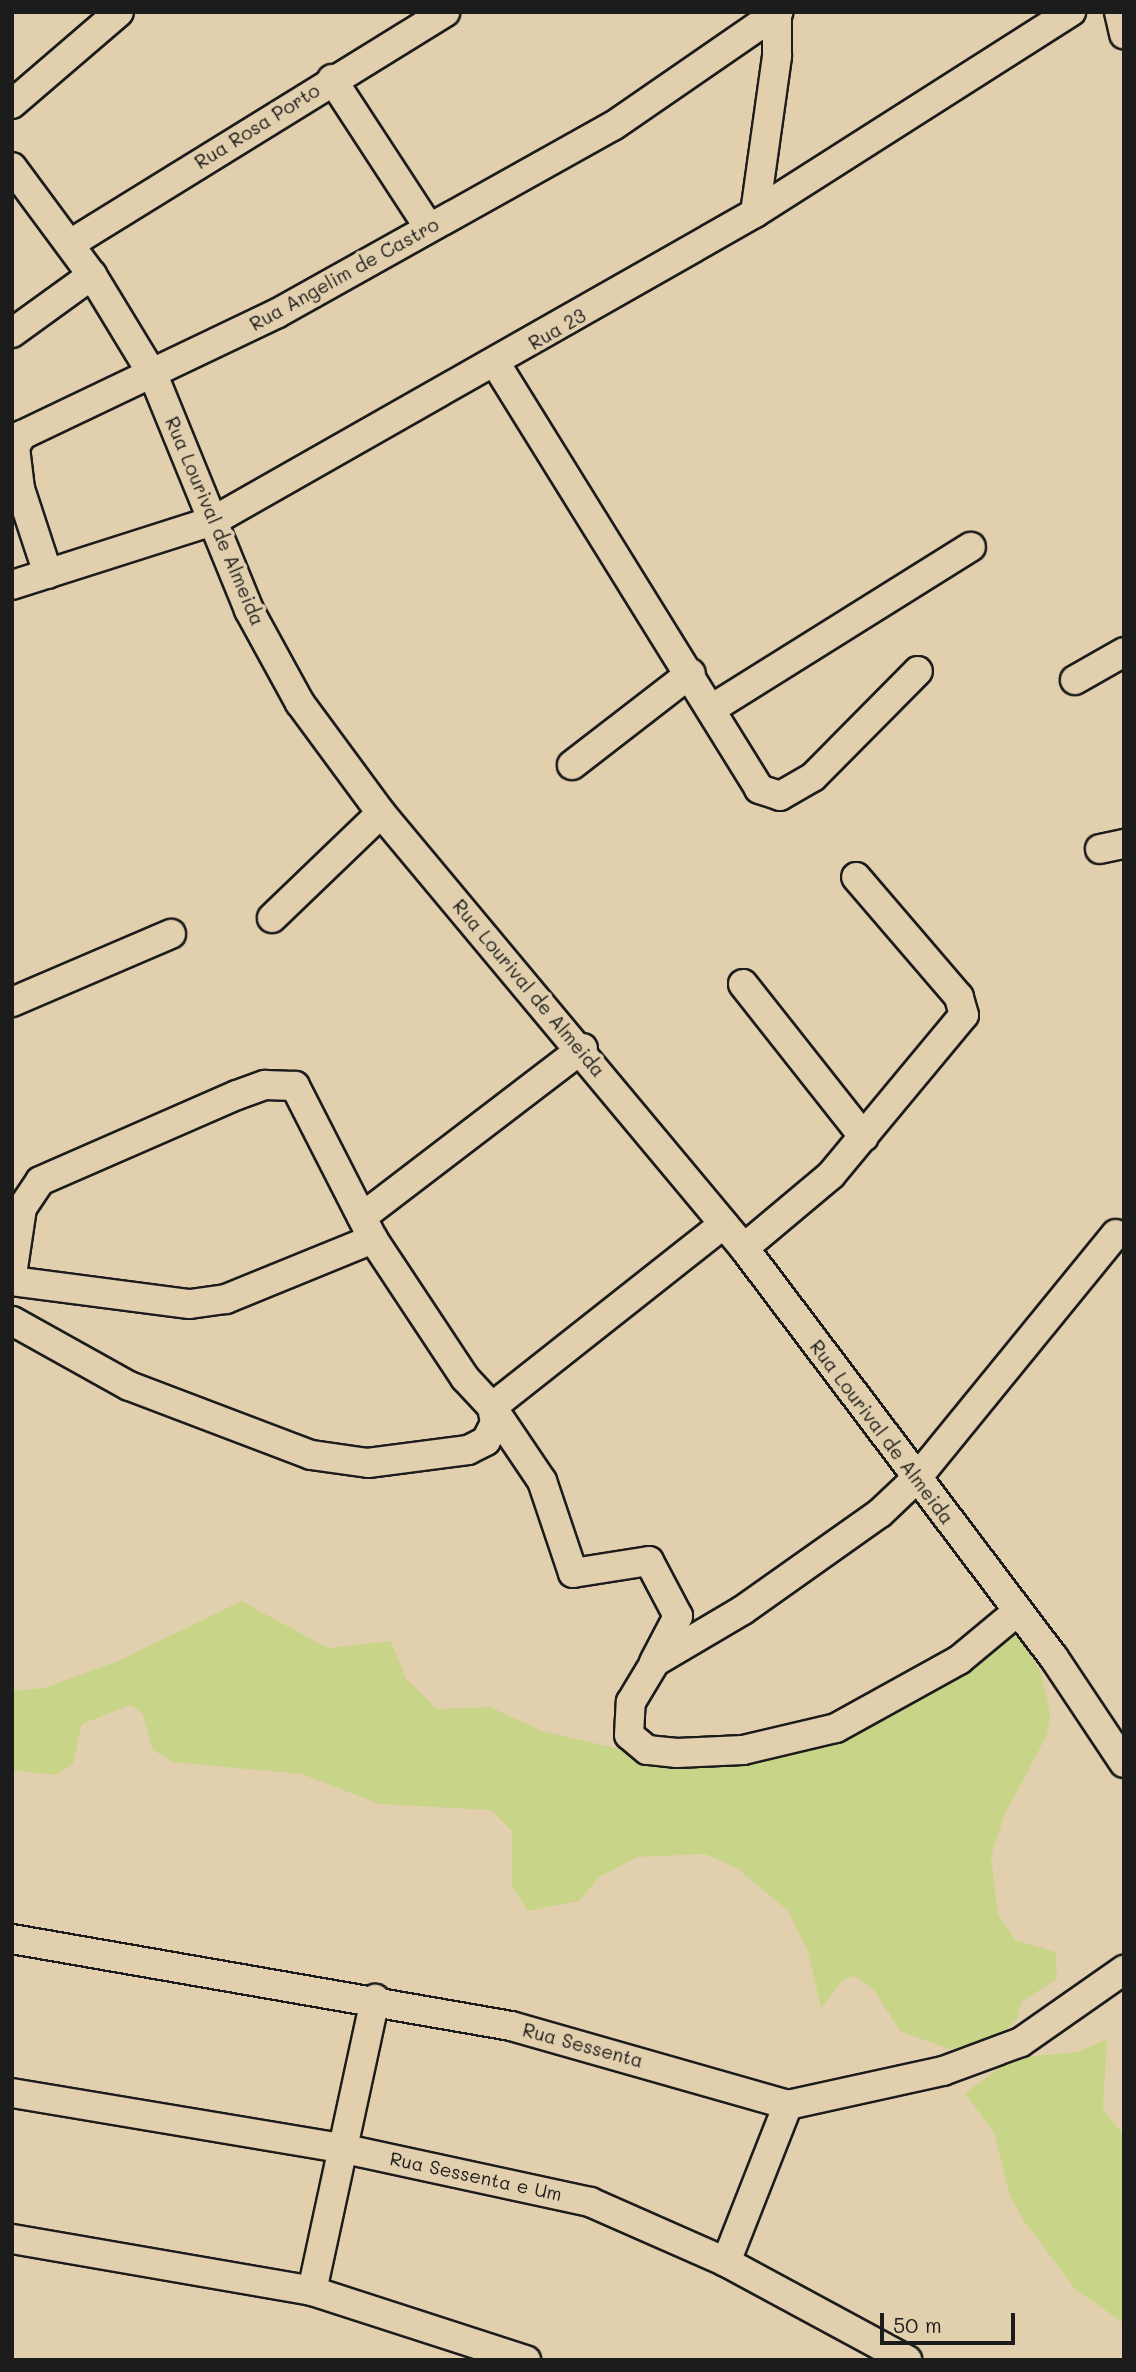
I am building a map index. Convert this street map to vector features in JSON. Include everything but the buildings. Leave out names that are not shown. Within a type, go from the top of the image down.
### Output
[{"type":"street","points":[[12,104],[120,12]]},
{"type":"street","name":"Rua Rosa Porto","points":[[70,244],[332,79],[445,12]]},
{"type":"street","name":"Rua 23","points":[[12,584],[213,521],[496,364],[755,213],[1071,12]]},
{"type":"street","points":[[1119,12],[1124,34]]},
{"type":"street","points":[[755,213],[777,56],[777,13]]},
{"type":"street","name":"Rua Angelim de Castro","points":[[48,574],[20,489],[17,442],[36,425],[154,377],[613,126],[777,13]]},
{"type":"street","points":[[332,79],[428,226]]},
{"type":"street","name":"Rua Lourival de Almeida","points":[[12,167],[92,275],[154,377],[249,610],[300,704],[381,813],[583,1048],[744,1248],[1018,1611],[1124,1763]]},
{"type":"street","points":[[12,333],[92,275]]},
{"type":"street","points":[[496,364],[713,708],[748,780],[780,796],[813,777],[918,671]]},
{"type":"street","points":[[713,708],[971,547]]},
{"type":"street","points":[[1075,680],[1124,652]]},
{"type":"street","points":[[572,765],[691,673]]},
{"type":"street","points":[[272,918],[381,813]]},
{"type":"street","points":[[744,1248],[831,1175],[964,1015],[959,997],[856,877]]},
{"type":"street","points":[[12,1002],[171,934]]},
{"type":"street","points":[[743,984],[864,1138]]},
{"type":"street","points":[[12,1281],[190,1304],[226,1299],[368,1228],[583,1048]]},
{"type":"street","points":[[12,1275],[22,1208],[40,1181],[265,1085],[298,1088],[368,1228],[465,1378],[492,1407],[542,1481],[573,1573],[649,1561],[678,1616],[628,1718],[637,1745],[677,1754],[743,1750],[836,1728],[959,1660],[1018,1611]]},
{"type":"street","points":[[492,1407],[724,1224]]},
{"type":"street","points":[[651,1667],[849,1535],[916,1479],[1116,1234]]},
{"type":"street","points":[[12,1321],[129,1386],[311,1455],[368,1463],[468,1450],[492,1434],[492,1407]]},
{"type":"street","name":"Rua Sessenta","points":[[12,1939],[375,1999],[511,2025],[788,2105],[943,2071],[1021,2042],[1124,1969]]},
{"type":"street","points":[[312,2291],[345,2149],[375,1999]]},
{"type":"street","name":"Rua Sessenta e Um","points":[[12,2093],[345,2149],[590,2202],[726,2262],[906,2360]]},
{"type":"street","points":[[726,2262],[788,2105]]},
{"type":"street","points":[[12,2239],[312,2291],[526,2360]]},
{"type":"green space","points":[[241,1601],[328,1648],[391,1641],[406,1679],[437,1709],[490,1707],[542,1731],[676,1762],[774,1760],[832,1741],[948,1681],[1008,1617],[1040,1671],[1050,1713],[1047,1735],[1005,1814],[991,1856],[998,1914],[1015,1940],[1056,1952],[1057,1979],[1022,2001],[1017,2019],[997,2038],[949,2049],[900,2031],[874,1990],[855,1976],[844,1979],[821,2008],[808,1951],[788,1911],[738,1869],[705,1854],[637,1857],[598,1878],[579,1901],[528,1911],[512,1886],[512,1831],[491,1810],[379,1804],[302,1774],[173,1762],[153,1750],[142,1713],[130,1705],[82,1724],[73,1764],[56,1775],[12,1770],[12,1691],[44,1688],[121,1660]]},
{"type":"green space","points":[[1107,2039],[1103,2109],[1124,2136],[1124,2323],[1075,2289],[1024,2221],[1010,2196],[994,2133],[965,2093],[1014,2058],[1077,2052]]}]
